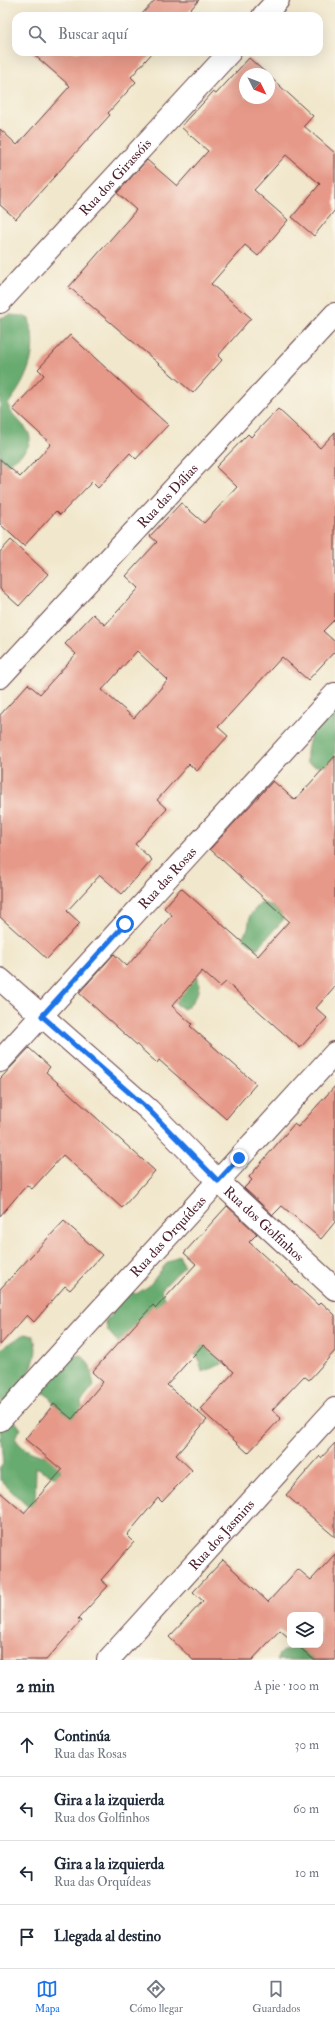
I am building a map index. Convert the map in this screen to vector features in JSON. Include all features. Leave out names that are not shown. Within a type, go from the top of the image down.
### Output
[{"type":"street","points":[[267,12],[278,0]]},
{"type":"street","name":"Rua dos Girassóis","points":[[0,302],[226,56]]},
{"type":"street","name":"Rua das Dálias","points":[[0,677],[335,314]]},
{"type":"street","name":"Rua das Rosas","points":[[0,1061],[335,694]]},
{"type":"street","name":"Rua dos Golfinhos","points":[[0,979],[149,1110],[218,1181],[335,1289]]},
{"type":"street","name":"Rua das Orquídeas","points":[[0,1420],[335,1053]]},
{"type":"street","name":"Rua dos Jasmins","points":[[108,1660],[335,1409]]},
{"type":"green space","points":[[10,315],[23,316],[29,319],[32,331],[33,342],[30,364],[21,385],[8,404],[13,415],[27,430],[30,437],[30,443],[17,458],[0,469],[0,318]]},
{"type":"green space","points":[[335,692],[335,761],[333,764],[316,766],[307,762],[309,742],[315,725]]},
{"type":"green space","points":[[261,903],[268,904],[275,908],[283,920],[257,949],[242,937],[248,929],[250,915]]},
{"type":"green space","points":[[195,970],[199,981],[198,992],[193,1001],[184,1009],[177,1005],[171,993]]},
{"type":"green space","points":[[179,1255],[184,1266],[161,1290],[166,1303],[122,1347],[108,1331],[105,1321],[112,1314],[99,1292],[115,1285],[136,1294],[149,1286],[165,1265]]},
{"type":"green space","points":[[234,1331],[222,1364],[202,1372],[199,1359],[177,1335]]},
{"type":"green space","points":[[26,1334],[33,1336],[36,1346],[32,1365],[21,1385],[0,1407],[0,1351],[5,1346]]},
{"type":"green space","points":[[82,1355],[90,1366],[94,1386],[81,1402],[84,1417],[73,1423],[56,1409],[51,1398],[41,1391],[71,1356]]},
{"type":"green space","points":[[15,1421],[21,1429],[15,1437],[18,1443],[28,1451],[61,1459],[60,1476],[53,1476],[36,1467],[35,1504],[27,1506],[0,1480],[0,1468],[3,1464],[0,1430]]},
{"type":"green space","points":[[335,1642],[334,1660],[277,1660],[279,1654],[285,1650],[292,1648],[323,1648],[323,1643]]},
{"type":"building","points":[[155,0],[199,0],[188,12],[144,12]]},
{"type":"building","points":[[36,56],[149,56],[131,77],[136,82],[108,113],[110,115],[16,219],[0,205],[0,129],[17,145],[70,86]]},
{"type":"building","points":[[249,58],[260,68],[240,68]]},
{"type":"building","points":[[239,69],[239,104],[275,104],[275,81],[313,116],[304,126],[335,153],[335,210],[314,236],[292,217],[320,184],[286,155],[254,190],[288,220],[258,256],[245,245],[211,284],[251,318],[218,356],[222,360],[193,393],[69,287],[136,210],[117,193],[147,160],[177,186],[208,151],[181,127],[213,92],[216,94]]},
{"type":"building","points":[[70,335],[168,425],[136,459],[130,453],[98,488],[92,482],[60,515],[56,511],[24,546],[0,524],[0,459],[20,477],[51,444],[13,409],[44,375],[38,369]]},
{"type":"building","points":[[278,409],[320,448],[335,432],[335,619],[323,631],[335,642],[335,651],[308,680],[282,657],[218,727],[228,736],[197,771],[189,764],[157,800],[167,809],[135,844],[152,860],[122,894],[100,875],[67,911],[80,923],[47,959],[0,917],[0,715],[28,684],[40,694],[76,654],[65,644],[93,614],[105,625],[139,588],[126,576],[157,542],[150,536],[181,503],[204,523],[237,487],[216,467],[248,434],[251,437]],"holes":[[[137,651],[168,680],[134,718],[102,690]]]},
{"type":"building","points":[[11,540],[48,574],[19,606],[0,589],[0,552]]},
{"type":"building","points":[[335,756],[335,986],[316,1008],[327,1018],[300,1048],[226,982],[220,987],[202,971],[172,1006],[192,1024],[190,1026],[256,1084],[226,1119],[159,1060],[157,1063],[79,993],[114,954],[127,966],[172,915],[164,908],[181,888],[258,956],[289,921],[210,849],[273,781],[295,800]]},
{"type":"building","points":[[29,1048],[50,1067],[46,1072],[155,1171],[122,1208],[63,1155],[32,1189],[27,1185],[0,1216],[0,1079]]},
{"type":"building","points":[[335,1086],[335,1222],[321,1239],[282,1206],[273,1215],[244,1188],[252,1180],[249,1177],[294,1124],[298,1127]]},
{"type":"building","points":[[227,1206],[257,1234],[249,1242],[318,1305],[321,1302],[335,1315],[335,1351],[309,1380],[304,1376],[272,1410],[281,1418],[248,1453],[200,1409],[234,1372],[203,1345],[167,1385],[207,1420],[176,1455],[192,1470],[162,1502],[158,1498],[127,1535],[134,1542],[101,1580],[108,1586],[78,1619],[81,1621],[46,1660],[0,1660],[0,1492],[24,1513],[62,1470],[25,1439],[54,1404],[72,1419],[103,1382],[92,1372],[153,1305],[156,1308],[196,1264],[184,1253]]},
{"type":"building","points":[[64,1221],[102,1255],[70,1290],[65,1286],[34,1322],[27,1315],[0,1345],[0,1289]]},
{"type":"building","points":[[335,1443],[335,1537],[286,1495],[320,1456],[321,1458]]},
{"type":"building","points":[[335,1554],[335,1660],[314,1660],[300,1648],[323,1648],[323,1612],[287,1612],[287,1636],[280,1630],[252,1660],[193,1660],[169,1637],[203,1601],[193,1592],[223,1560],[268,1602],[298,1569],[311,1580]]},
{"type":"route","points":[[125,924],[42,1016],[149,1110],[218,1181],[239,1158]]}]
